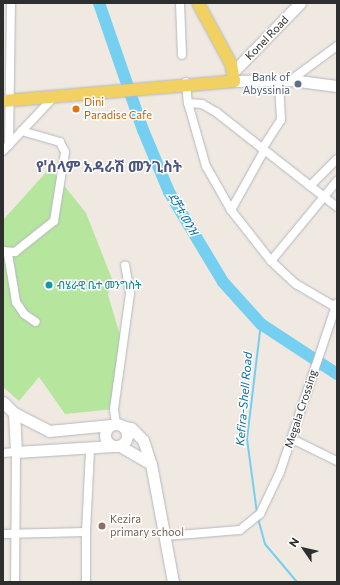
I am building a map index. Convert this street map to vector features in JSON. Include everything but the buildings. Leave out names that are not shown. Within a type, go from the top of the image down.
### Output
[{"type":"main road","points":[[198,3],[233,76]]},
{"type":"main road","name":"Konel Road","points":[[233,76],[300,3]]},
{"type":"main road","points":[[7,101],[52,99],[233,76],[280,81],[291,80],[337,86]]},
{"type":"main road","points":[[3,402],[14,413],[49,431],[116,425],[131,428],[143,440],[151,464],[166,536],[173,582]]},
{"type":"main road","points":[[14,413],[16,452],[90,449],[116,446],[127,437],[116,425]]},
{"type":"main road","points":[[116,425],[105,436],[116,446],[151,464]]},
{"type":"street","points":[[6,148],[11,3]]},
{"type":"street","points":[[180,3],[182,55]]},
{"type":"street","points":[[291,80],[337,46]]},
{"type":"street","points":[[231,210],[281,120],[280,81]]},
{"type":"street","points":[[181,83],[188,102],[206,166],[231,210],[271,261],[296,284],[335,308]]},
{"type":"street","points":[[6,148],[52,99]]},
{"type":"street","points":[[188,102],[202,104],[216,112],[337,207]]},
{"type":"street","points":[[22,131],[60,142],[65,152],[54,221],[35,239],[5,252],[16,302],[24,314],[36,322]]},
{"type":"street","points":[[310,186],[337,159]]},
{"type":"street","points":[[271,261],[323,196],[337,181]]},
{"type":"street","points":[[116,425],[114,409],[130,293],[125,266]]},
{"type":"street","name":"Megala Crossing","points":[[166,536],[226,533],[240,530],[255,521],[260,514],[292,439],[335,308]]},
{"type":"street","points":[[292,439],[337,461]]},
{"type":"street","points":[[86,582],[86,532],[90,449]]},
{"type":"street","points":[[3,453],[16,452],[15,582]]},
{"type":"street","points":[[3,534],[86,532]]},
{"type":"green space","points":[[50,168],[86,213],[112,279],[108,295],[123,345],[114,409],[65,414],[39,377],[19,401],[3,387],[3,220]]},
{"type":"waterway","name":"ደቻቱ ወንዝ","points":[[99,3],[143,130],[169,192],[223,282],[261,324],[337,374]]},
{"type":"waterway","name":"Kefira-Shell Road","points":[[257,513],[247,439],[261,324]]},
{"type":"waterway","name":"Kefira-Shell Road","points":[[258,518],[265,544],[297,582]]},
{"type":"place","name":"Bank of Abyssinia","points":[[298,84]]},
{"type":"place","name":"Dini Paradise Cafe","points":[[76,109]]},
{"type":"place","name":"ብሄራዊ ቤተ መንግስት","points":[[49,285]]},
{"type":"place","name":"Kezira primary school","points":[[102,526]]},
{"type":"district","name":"የ'ሰላም አዳራሽ መንጊስት","points":[[109,167]]}]
